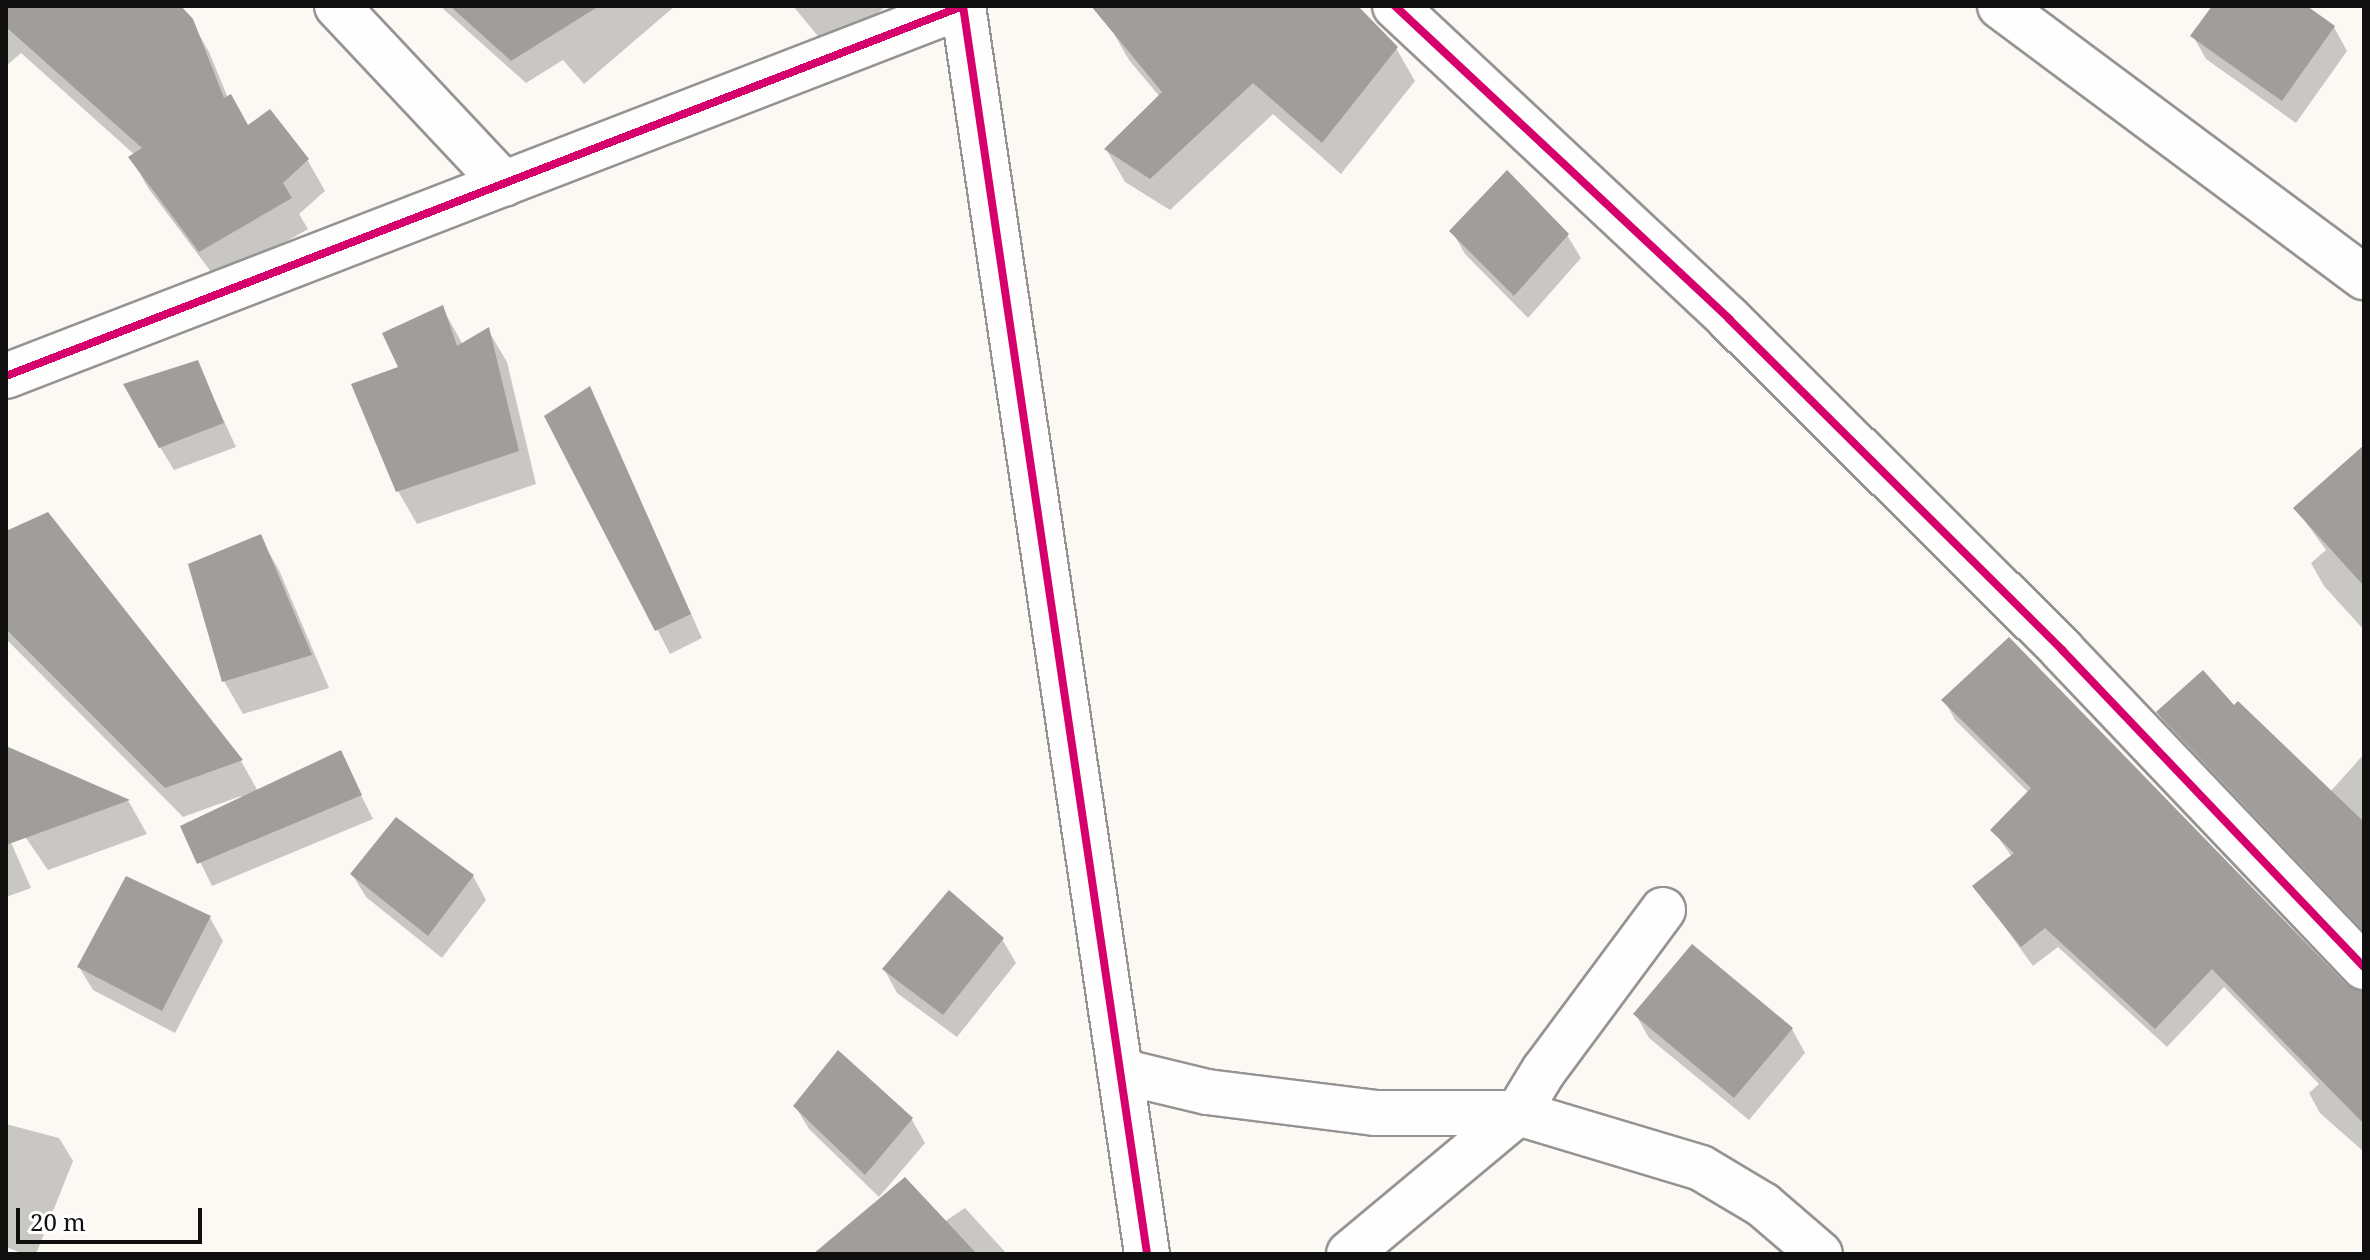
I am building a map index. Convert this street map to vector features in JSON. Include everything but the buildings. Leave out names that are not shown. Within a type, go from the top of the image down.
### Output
[{"type":"street","points":[[337,6],[504,184]]},
{"type":"street","points":[[6,376],[963,6],[1147,1254]]},
{"type":"street","points":[[1395,6],[1751,341],[2062,650],[2364,967]]},
{"type":"street","points":[[2000,6],[2364,277]]},
{"type":"street","points":[[1349,1254],[1518,1113],[1544,1070],[1663,910]]},
{"type":"street","points":[[1120,1071],[1207,1092],[1375,1113],[1518,1113],[1701,1168],[1763,1205],[1820,1254]]},
{"type":"cycle path","points":[[6,376],[963,6],[1147,1254]]},
{"type":"cycle path","points":[[1395,6],[1729,319],[2062,650],[2364,967]]}]
